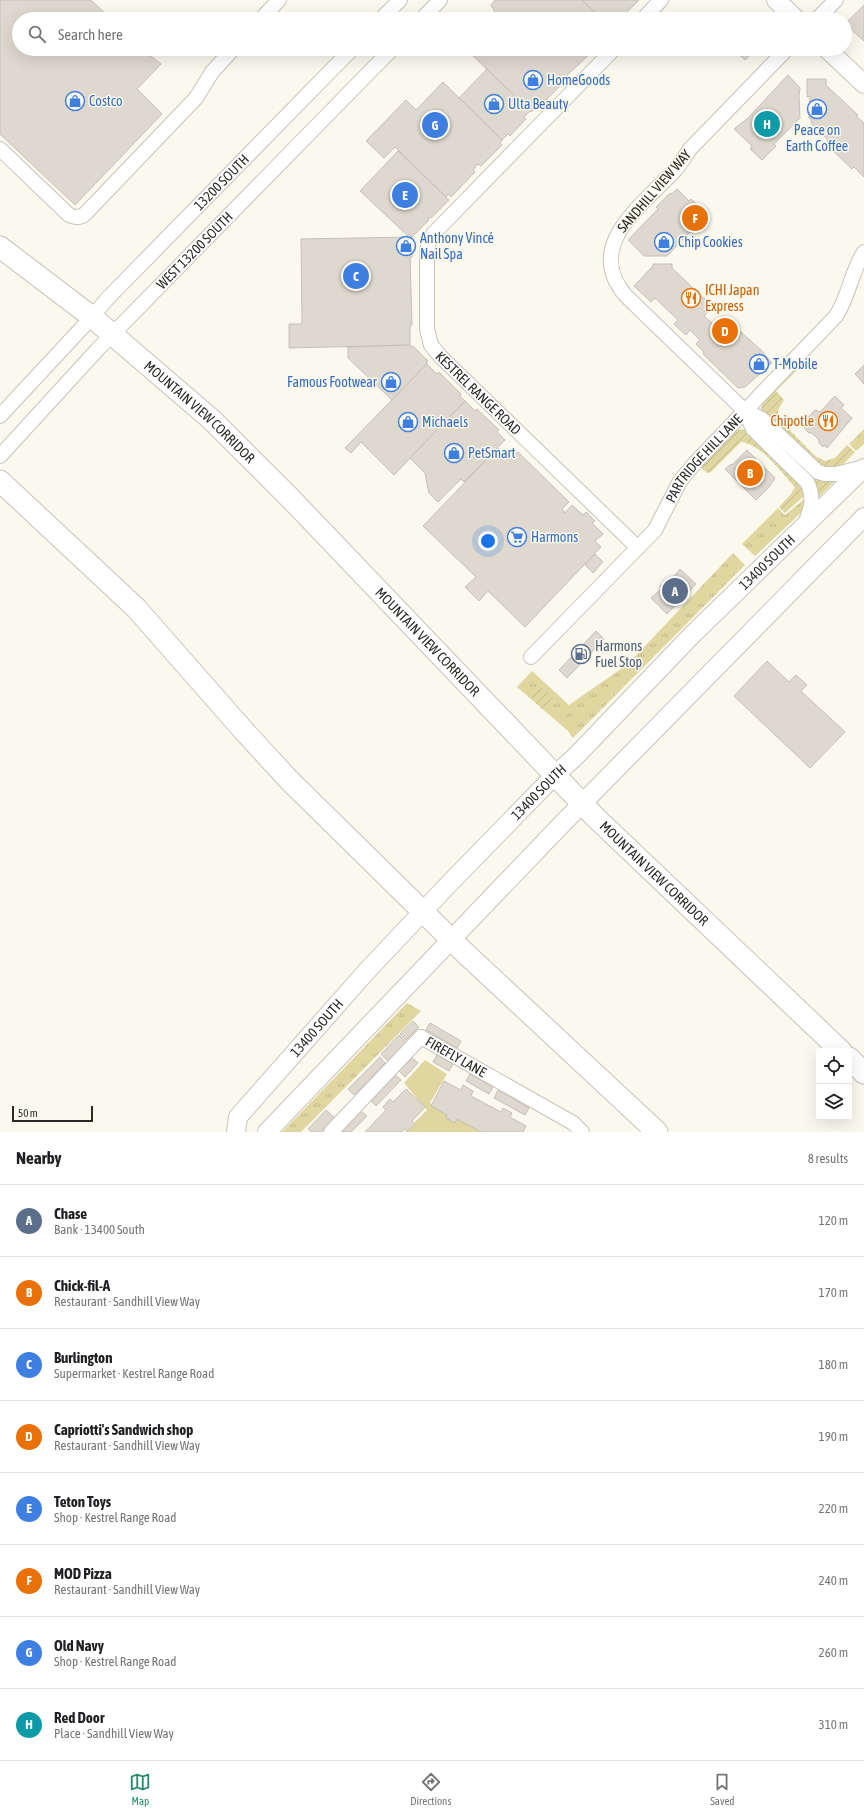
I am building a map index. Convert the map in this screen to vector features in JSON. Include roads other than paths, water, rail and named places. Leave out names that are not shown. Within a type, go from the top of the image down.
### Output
[{"type":"highway","name":"MOUNTAIN VIEW CORRIDOR","points":[[0,247],[92,317],[173,385],[223,431],[292,500],[595,817],[839,1048]]},
{"type":"highway","points":[[0,481],[136,608],[289,780],[451,939],[657,1132]]},
{"type":"highway","points":[[852,1061],[864,1072]]},
{"type":"main road","points":[[776,0],[789,12]]},
{"type":"main road","points":[[834,56],[864,84]]},
{"type":"main road","name":"13400 SOUTH","points":[[236,1132],[238,1117],[365,973],[692,635],[804,528],[864,467]]},
{"type":"main road","points":[[267,1132],[451,939],[864,517]]},
{"type":"street","points":[[268,12],[279,0]]},
{"type":"street","points":[[388,12],[400,0]]},
{"type":"street","points":[[429,12],[440,0]]},
{"type":"street","points":[[650,12],[661,0]]},
{"type":"street","points":[[823,12],[836,0]]},
{"type":"street","points":[[0,149],[69,215],[76,217],[83,216],[196,98],[212,72],[227,56]]},
{"type":"street","name":"13200 SOUTH","points":[[92,317],[112,293],[345,56]]},
{"type":"street","name":"WEST 13200 SOUTH","points":[[0,456],[113,335],[385,56]]},
{"type":"street","name":"KESTREL RANGE ROAD","points":[[607,56],[434,233],[429,241],[427,251],[427,329],[431,345],[440,356],[638,548]]},
{"type":"street","name":"SANDHILL VIEW WAY","points":[[780,56],[690,149],[677,168],[624,223],[617,233],[611,251],[613,271],[617,283],[624,294],[745,412],[753,429],[807,482],[811,490],[812,504],[804,528]]},
{"type":"street","name":"PARTRIDGE HILL LANE","points":[[531,657],[659,525],[684,476],[836,316],[846,298],[857,263],[864,252]]},
{"type":"street","points":[[0,416],[92,317]]},
{"type":"street","name":"SANDHILL VIEW WAY","points":[[745,412],[762,419],[818,472],[825,474],[836,474],[864,467]]},
{"type":"street","name":"FIREFLY LANE","points":[[331,1132],[421,1037],[573,1123],[582,1132]]},
{"type":"place","name":"HomeGoods","points":[[533,80]]},
{"type":"place","name":"Costco","points":[[75,101]]},
{"type":"place","name":"Ulta Beauty","points":[[494,104]]},
{"type":"place","name":"Peace on Earth Coffee","points":[[817,109]]},
{"type":"place","name":"Red Door","points":[[767,124]]},
{"type":"place","name":"Old Navy","points":[[435,125]]},
{"type":"place","name":"Teton Toys","points":[[405,195]]},
{"type":"place","name":"MOD Pizza","points":[[695,218]]},
{"type":"place","name":"Chip Cookies","points":[[664,242]]},
{"type":"place","name":"Anthony Vincé Nail Spa","points":[[406,246]]},
{"type":"place","name":"Burlington","points":[[356,276]]},
{"type":"place","name":"ICHI Japan Express","points":[[691,298]]},
{"type":"place","name":"Capriotti's Sandwich shop","points":[[725,331]]},
{"type":"place","name":"T-Mobile","points":[[759,364]]},
{"type":"place","name":"Famous Footwear","points":[[391,382]]},
{"type":"place","name":"Chipotle","points":[[828,421]]},
{"type":"place","name":"Michaels","points":[[408,422]]},
{"type":"place","name":"PetSmart","points":[[454,453]]},
{"type":"place","name":"Chick-fil-A","points":[[750,473]]},
{"type":"place","name":"Harmons","points":[[517,537]]},
{"type":"place","name":"Chase","points":[[675,591]]},
{"type":"place","name":"Harmons Fuel Stop","points":[[581,654]]}]
